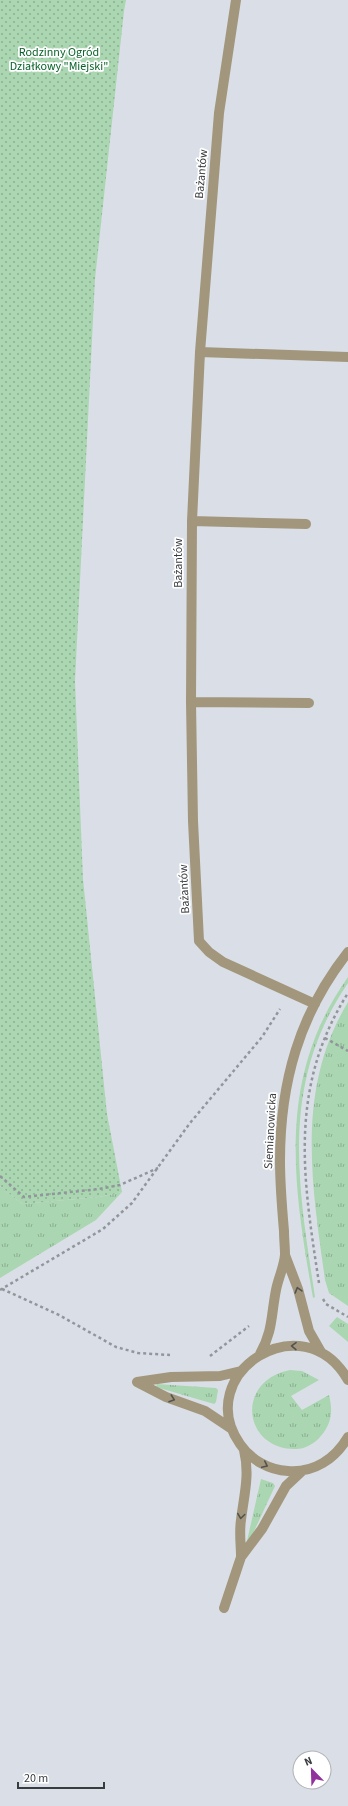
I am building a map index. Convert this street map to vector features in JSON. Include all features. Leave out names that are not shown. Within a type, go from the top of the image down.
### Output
[{"type":"street","name":"Bażantów","points":[[236,0],[219,113],[200,352],[192,521],[191,702],[193,821],[199,941],[209,952],[223,962],[315,1004]]},
{"type":"street","points":[[200,352],[348,357]]},
{"type":"street","points":[[192,521],[306,524]]},
{"type":"street","points":[[191,702],[309,703]]},
{"type":"street","name":"Siemianowicka","points":[[260,1354],[269,1335],[274,1313],[276,1291],[285,1255],[280,1163],[281,1114],[288,1073],[302,1030],[324,986],[348,952]]},
{"type":"street","name":"Siemianowicka","points":[[285,1255],[298,1289],[309,1331],[321,1352]]},
{"type":"street","points":[[347,1441],[330,1459],[322,1464],[302,1471],[289,1472],[276,1470],[253,1459],[244,1450],[232,1429],[229,1414],[230,1399],[234,1384],[241,1371],[260,1354],[270,1350],[290,1346],[301,1346],[321,1352],[334,1362],[348,1380]]},
{"type":"street","points":[[232,1429],[215,1416],[166,1397],[137,1382],[171,1376],[220,1376],[241,1371]]},
{"type":"street","points":[[241,1557],[240,1521],[247,1477],[247,1465],[244,1450]]},
{"type":"street","points":[[224,1608],[241,1557],[267,1522],[286,1486],[302,1471]]},
{"type":"path","points":[[1,1290],[103,1229],[132,1203],[190,1123],[262,1036],[291,993]]},
{"type":"path","points":[[320,1290],[306,1196],[304,1137],[306,1111],[310,1087],[325,1038],[336,1013],[348,994]]},
{"type":"path","points":[[325,1038],[348,1051]]},
{"type":"path","points":[[0,1176],[24,1197],[99,1189],[120,1185],[158,1167]]},
{"type":"path","points":[[1,1290],[60,1314],[116,1347],[138,1353],[177,1356]]},
{"type":"path","points":[[321,1295],[326,1304],[348,1317]]},
{"type":"path","points":[[205,1358],[252,1324]]},
{"type":"green space","name":"Rodzinny Ogród Działkowy \"Miejski\"","points":[[0,0],[126,0],[95,279],[75,681],[83,879],[107,1114],[122,1192],[99,1197],[22,1204],[0,1186]]},
{"type":"green space","points":[[348,977],[348,983],[326,1021],[311,1059],[303,1097],[299,1136],[300,1175],[303,1214],[315,1297],[313,1298],[300,1214],[296,1173],[296,1133],[300,1093],[309,1054],[325,1015]]},
{"type":"green space","points":[[348,1002],[348,1306],[329,1293],[325,1280],[316,1209],[312,1138],[314,1104],[320,1069],[331,1035]]},
{"type":"green space","points":[[0,1186],[22,1204],[99,1197],[122,1192],[96,1220],[0,1278]]},
{"type":"green space","points":[[337,1317],[348,1324],[348,1342],[329,1326]]},
{"type":"green space","points":[[290,1370],[302,1371],[319,1380],[291,1396],[302,1410],[329,1395],[331,1406],[329,1422],[318,1440],[305,1447],[297,1449],[277,1446],[264,1438],[256,1426],[252,1413],[254,1400],[260,1387],[272,1377]]},
{"type":"green space","points":[[157,1384],[216,1388],[218,1390],[216,1402],[214,1404],[156,1387]]},
{"type":"green space","points":[[261,1479],[273,1483],[275,1486],[250,1540],[247,1541]]}]
